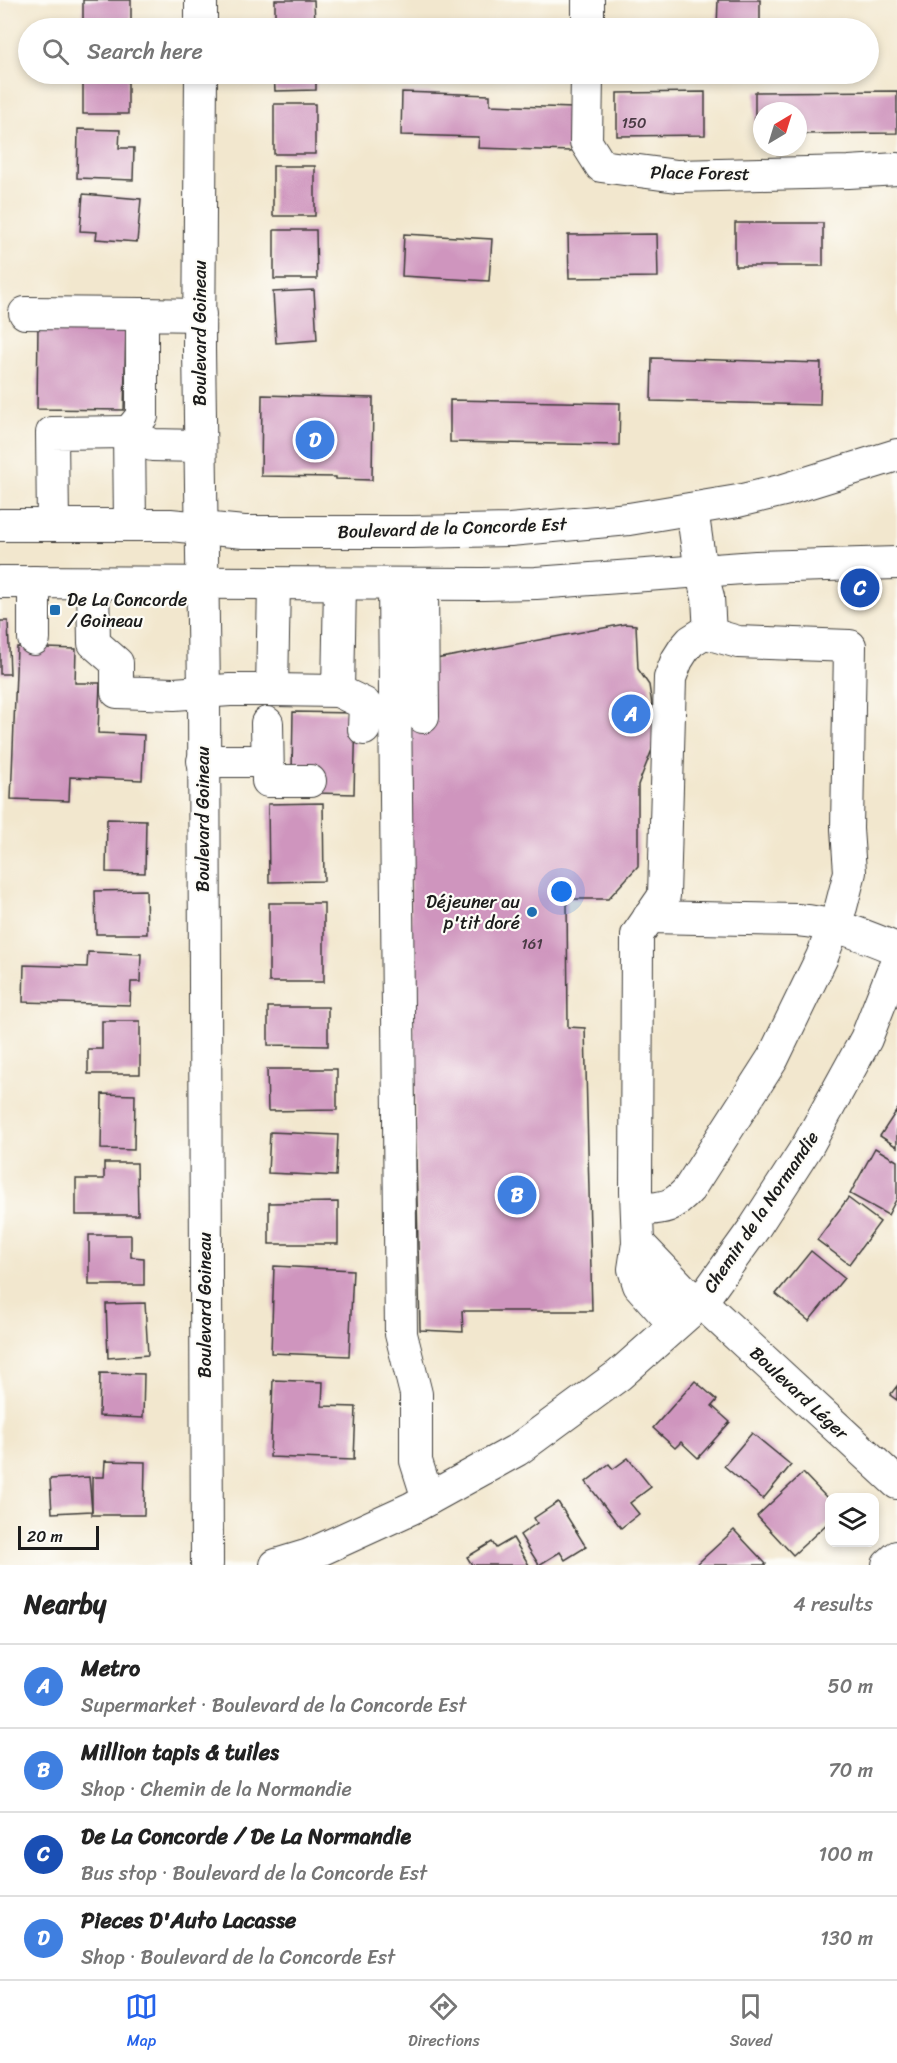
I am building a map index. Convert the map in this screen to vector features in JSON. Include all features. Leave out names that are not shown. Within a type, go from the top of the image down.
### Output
[{"type":"street","points":[[201,0],[201,18]]},
{"type":"street","points":[[588,0],[588,18]]},
{"type":"street","name":"Boulevard Goineau","points":[[201,84],[200,446],[204,691],[207,1565]]},
{"type":"street","name":"Place Forest","points":[[587,84],[586,142],[601,166],[677,176],[897,169]]},
{"type":"street","points":[[25,313],[200,315]]},
{"type":"street","points":[[130,525],[129,432],[142,416],[142,314]]},
{"type":"street","points":[[53,525],[52,433],[129,432],[152,445],[200,446]]},
{"type":"street","name":"Boulevard de la Concorde Est","points":[[0,525],[130,525],[244,532],[475,531],[598,522],[758,497],[897,455]]},
{"type":"street","points":[[692,509],[701,572],[708,597],[710,634]]},
{"type":"street","points":[[0,582],[536,583],[756,567],[897,563]]},
{"type":"street","points":[[34,582],[34,639]]},
{"type":"street","points":[[93,582],[94,643],[117,663],[117,692],[174,694],[204,691],[338,691],[365,704],[364,729]]},
{"type":"street","points":[[272,690],[274,583]]},
{"type":"street","points":[[338,691],[340,584]]},
{"type":"street","points":[[408,584],[423,717]]},
{"type":"street","points":[[408,584],[401,1334],[416,1394],[416,1461],[428,1499]]},
{"type":"street","points":[[637,1210],[667,1207],[681,1199],[689,1189],[773,1058],[835,925],[850,872],[847,829],[850,646],[738,642],[702,634],[691,641],[677,660],[670,678],[664,896],[637,935],[637,1210],[638,1243],[634,1269],[639,1286],[664,1313],[701,1302]]},
{"type":"street","points":[[267,723],[268,780],[310,782]]},
{"type":"street","points":[[203,761],[267,761]]},
{"type":"street","points":[[649,917],[797,920],[835,925],[897,949]]},
{"type":"street","name":"Chemin de la Normandie","points":[[276,1565],[309,1555],[428,1499],[517,1450],[619,1375],[701,1302],[755,1227],[808,1145],[866,1040],[897,960]]},
{"type":"street","name":"Boulevard Léger","points":[[701,1302],[897,1483]]},
{"type":"street","points":[[888,1565],[897,1557]]},
{"type":"building","points":[[83,0],[131,0],[131,18],[83,18]]},
{"type":"building","points":[[275,0],[314,0],[315,18],[275,18]]},
{"type":"building","points":[[718,0],[760,0],[760,18],[717,18]]},
{"type":"building","points":[[83,84],[128,84],[128,114],[83,114]]},
{"type":"building","points":[[275,84],[316,84],[316,90],[275,91]]},
{"type":"building","points":[[897,91],[897,133],[807,134],[807,102],[755,102],[755,92]]},
{"type":"building","points":[[402,92],[490,95],[490,105],[573,108],[571,151],[478,148],[479,137],[401,135]]},
{"type":"building","points":[[705,92],[705,135],[617,136],[617,93]]},
{"type":"building","points":[[274,104],[315,104],[315,154],[274,154]]},
{"type":"building","points":[[78,129],[120,130],[119,148],[134,148],[133,180],[77,178]]},
{"type":"building","points":[[273,166],[315,166],[315,216],[273,216]]},
{"type":"building","points":[[83,194],[141,199],[137,242],[96,239],[97,232],[80,231]]},
{"type":"building","points":[[735,223],[823,223],[823,266],[735,266]]},
{"type":"building","points":[[274,230],[316,230],[317,279],[274,279]]},
{"type":"building","points":[[404,234],[492,239],[489,281],[402,276]]},
{"type":"building","points":[[657,234],[658,277],[569,278],[568,235]]},
{"type":"building","points":[[314,290],[317,340],[276,343],[273,292]]},
{"type":"building","points":[[38,325],[126,327],[124,410],[37,409]]},
{"type":"building","points":[[652,358],[821,363],[820,405],[651,401]]},
{"type":"building","points":[[262,395],[373,398],[372,480],[261,476]]},
{"type":"building","points":[[450,400],[620,403],[619,445],[450,442]]},
{"type":"building","points":[[842,592],[857,592],[857,598],[842,598]]},
{"type":"building","points":[[0,621],[8,621],[10,674],[0,674]]},
{"type":"building","points":[[625,624],[636,625],[638,669],[649,685],[653,712],[653,747],[638,785],[638,866],[608,899],[567,899],[568,1027],[585,1028],[592,1311],[462,1311],[463,1332],[420,1330],[406,717],[436,659]]},
{"type":"building","points":[[17,647],[76,649],[75,683],[100,683],[98,733],[144,735],[142,780],[70,777],[69,801],[11,799]]},
{"type":"building","points":[[293,712],[356,713],[354,794],[317,793],[292,774]]},
{"type":"building","points":[[323,803],[324,881],[269,882],[268,804]]},
{"type":"building","points":[[107,819],[146,820],[145,873],[106,872]]},
{"type":"building","points":[[146,890],[147,934],[96,934],[95,891]]},
{"type":"building","points":[[269,903],[324,903],[324,982],[269,982]]},
{"type":"building","points":[[88,952],[141,954],[140,982],[131,982],[130,1005],[23,1002],[24,965],[87,967]]},
{"type":"building","points":[[268,1007],[328,1007],[328,1046],[268,1045]]},
{"type":"building","points":[[102,1021],[140,1021],[140,1074],[88,1074],[88,1049],[102,1049]]},
{"type":"building","points":[[267,1069],[337,1069],[337,1110],[268,1111]]},
{"type":"building","points":[[102,1094],[135,1095],[134,1150],[101,1149]]},
{"type":"building","points":[[897,1110],[897,1147],[880,1136]]},
{"type":"building","points":[[270,1132],[338,1135],[336,1176],[268,1173]]},
{"type":"building","points":[[875,1148],[897,1161],[897,1198],[888,1215],[850,1194]]},
{"type":"building","points":[[104,1163],[137,1163],[138,1215],[76,1215],[76,1179],[104,1179]]},
{"type":"building","points":[[848,1198],[880,1222],[849,1264],[817,1240]]},
{"type":"building","points":[[338,1202],[338,1244],[269,1244],[269,1203]]},
{"type":"building","points":[[89,1235],[131,1235],[131,1257],[144,1258],[144,1285],[89,1285]]},
{"type":"building","points":[[811,1251],[844,1278],[809,1321],[776,1294]]},
{"type":"building","points":[[274,1266],[353,1270],[349,1356],[271,1353]]},
{"type":"building","points":[[145,1303],[148,1355],[108,1358],[106,1304]]},
{"type":"building","points":[[100,1373],[144,1374],[143,1418],[99,1416]]},
{"type":"building","points":[[273,1380],[323,1382],[322,1406],[356,1407],[354,1460],[270,1457]]},
{"type":"building","points":[[695,1381],[717,1400],[712,1406],[730,1422],[698,1458],[681,1442],[675,1448],[653,1428]]},
{"type":"building","points":[[897,1386],[897,1400],[890,1395]]},
{"type":"building","points":[[752,1433],[791,1465],[763,1499],[724,1466]]},
{"type":"building","points":[[628,1458],[651,1487],[630,1503],[639,1514],[621,1528],[586,1482],[609,1464],[613,1469]]},
{"type":"building","points":[[105,1461],[145,1462],[144,1515],[92,1515],[92,1477],[104,1477]]},
{"type":"building","points":[[803,1473],[825,1496],[825,1526],[793,1555],[757,1516]]},
{"type":"building","points":[[89,1477],[92,1511],[52,1513],[50,1479]]},
{"type":"building","points":[[558,1502],[586,1547],[565,1560],[560,1552],[539,1565],[520,1535],[537,1523],[534,1518]]},
{"type":"building","points":[[734,1530],[765,1565],[696,1565]]},
{"type":"building","points":[[513,1538],[529,1565],[472,1565],[467,1557],[492,1542],[496,1548]]},
{"type":"place","name":"Pieces D'Auto Lacasse","points":[[315,440]]},
{"type":"place","name":"De La Concorde / De La Normandie","points":[[860,588]]},
{"type":"place","name":"De La Concorde / Goineau","points":[[55,610]]},
{"type":"place","name":"Metro","points":[[631,714]]},
{"type":"place","name":"Déjeuner au p'tit doré","points":[[532,912]]},
{"type":"place","name":"Million tapis & tuiles","points":[[517,1195]]}]
